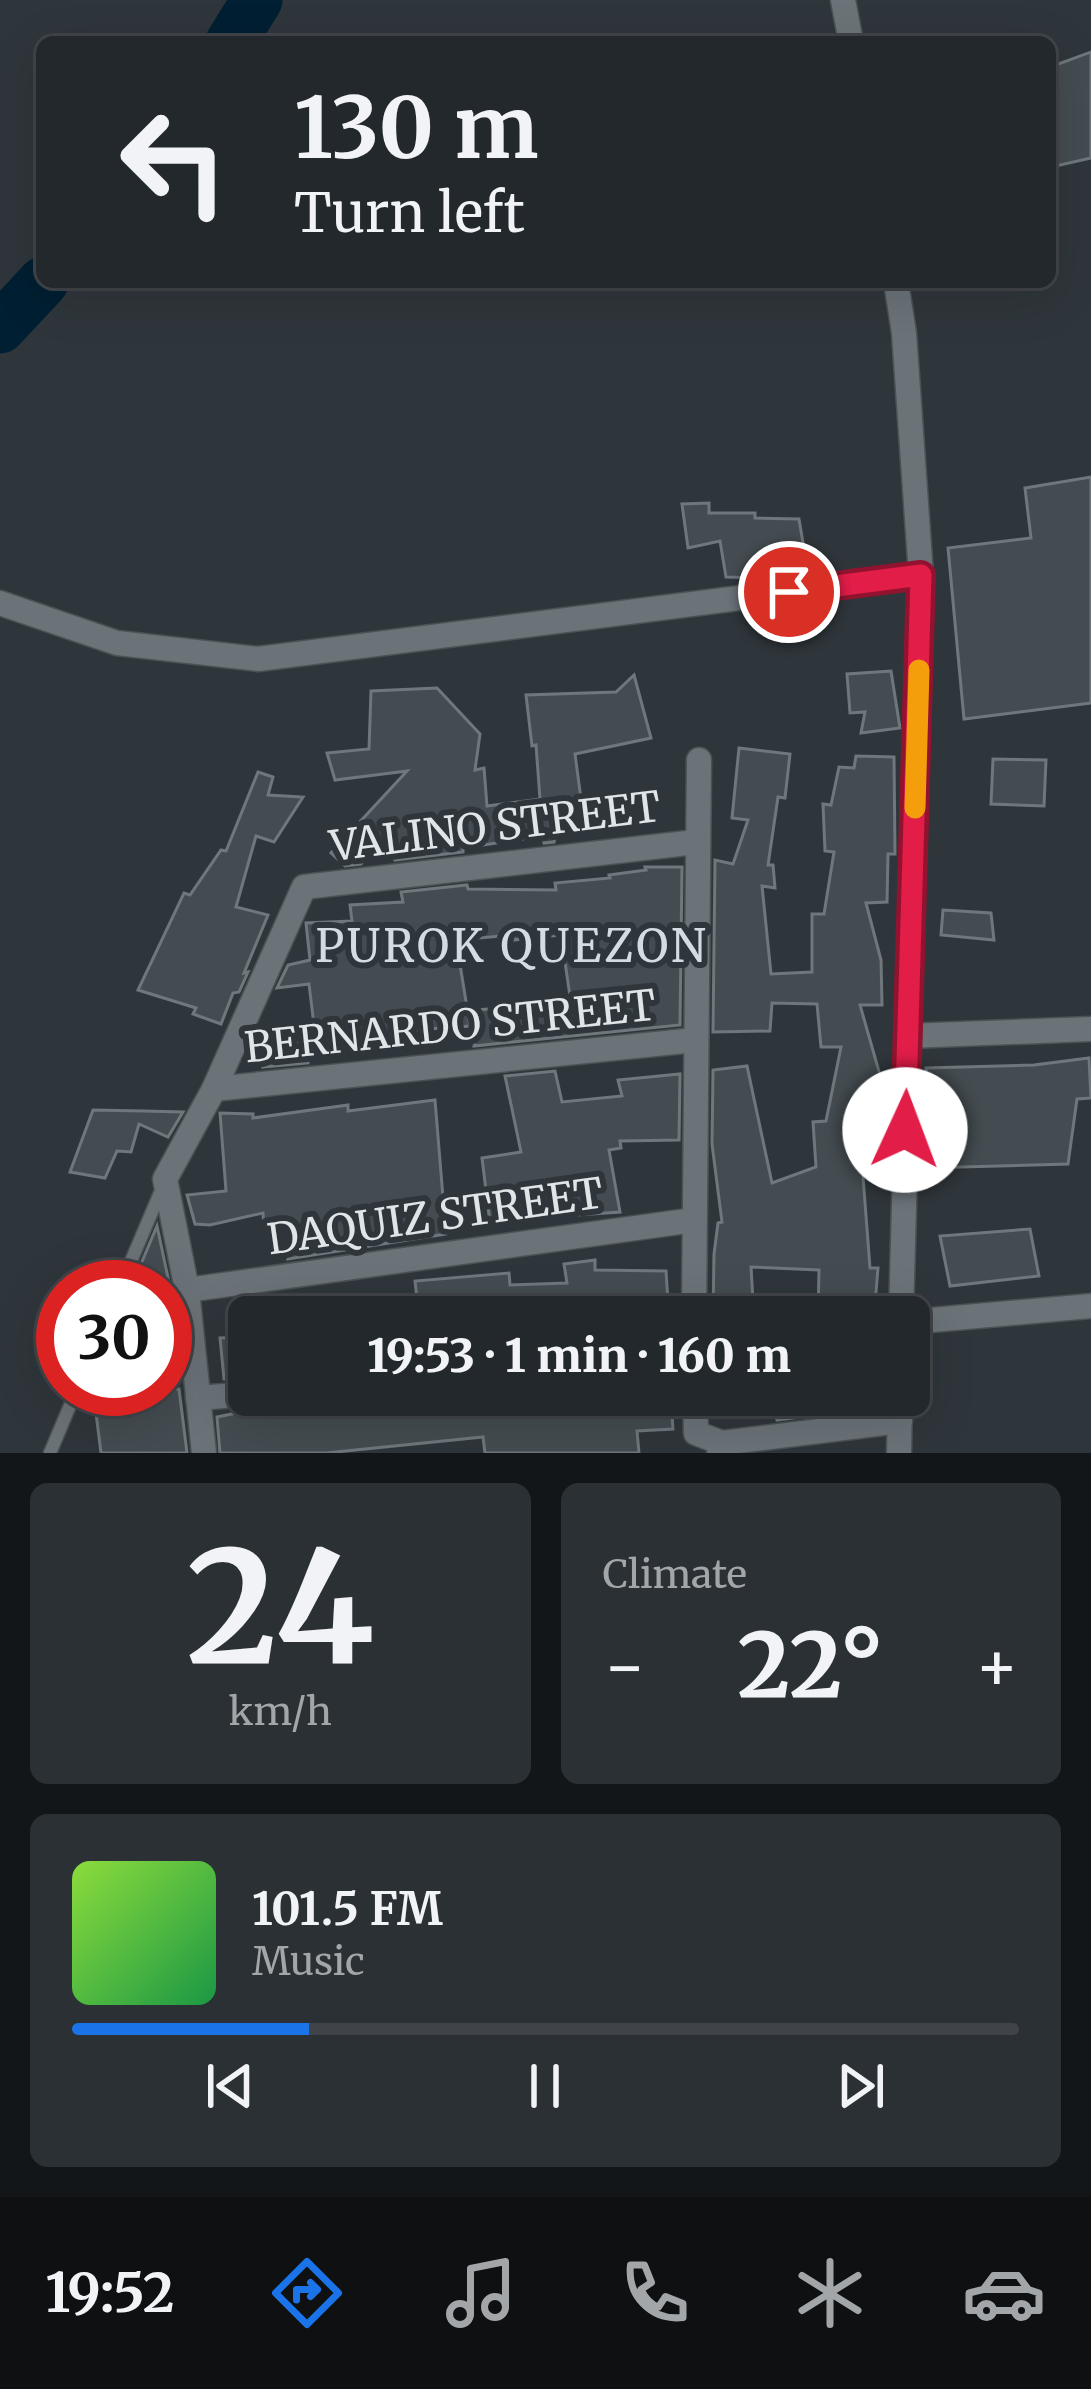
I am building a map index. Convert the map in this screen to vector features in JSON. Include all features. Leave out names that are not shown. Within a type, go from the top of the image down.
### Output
[{"type":"street","points":[[843,0],[850,36]]},
{"type":"street","points":[[897,288],[921,575],[902,1296]]},
{"type":"street","points":[[0,603],[117,643],[259,659],[921,575]]},
{"type":"street","points":[[694,1296],[699,760]]},
{"type":"street","name":"VALINO STREET","points":[[214,1089],[304,887],[696,842]]},
{"type":"street","points":[[908,1036],[1091,1029]]},
{"type":"street","name":"BERNARDO STREET","points":[[214,1089],[695,1040]]},
{"type":"street","points":[[181,1260],[165,1179],[214,1089]]},
{"type":"street","name":"DAQUIZ STREET","points":[[192,1289],[694,1220]]},
{"type":"street","points":[[930,1320],[1091,1306]]},
{"type":"street","points":[[192,1339],[204,1453]]},
{"type":"street","points":[[198,1398],[228,1396]]},
{"type":"street","points":[[696,1416],[696,1433],[721,1448],[899,1421]]},
{"type":"street","points":[[899,1416],[899,1453]]},
{"type":"lane","points":[[131,1260],[165,1179]]},
{"type":"lane","points":[[50,1453],[66,1416]]},
{"type":"building","points":[[1091,52],[1091,158],[1056,166],[1056,65]]},
{"type":"building","points":[[1091,477],[1091,703],[964,719],[948,548],[1031,538],[1025,488]]},
{"type":"building","points":[[709,503],[709,513],[799,519],[807,567],[762,573],[763,578],[726,577],[720,541],[688,548],[682,504]]},
{"type":"building","points":[[891,671],[900,728],[861,733],[865,712],[850,713],[847,674]]},
{"type":"building","points":[[634,675],[651,738],[575,754],[581,799],[562,797],[554,842],[544,843],[543,836],[395,860],[390,831],[361,864],[345,866],[331,853],[407,771],[335,780],[327,753],[369,749],[371,691],[437,688],[480,734],[475,770],[484,768],[487,806],[540,799],[526,695],[616,692]]},
{"type":"building","points":[[739,748],[790,754],[785,798],[778,797],[768,865],[773,865],[775,888],[762,886],[771,974],[812,972],[812,914],[824,914],[834,852],[825,851],[823,804],[831,805],[839,767],[854,768],[856,756],[894,757],[895,854],[888,854],[887,902],[866,903],[881,960],[882,1005],[860,1005],[884,1089],[885,1117],[890,1117],[889,1141],[860,1137],[870,1268],[878,1268],[876,1296],[818,1296],[819,1270],[751,1267],[753,1296],[713,1296],[714,1254],[718,1223],[722,1222],[712,1144],[713,1070],[747,1066],[772,1183],[816,1167],[813,1122],[826,1121],[841,1047],[821,1047],[817,1004],[772,1003],[770,1031],[713,1032],[715,860],[733,864],[748,820],[732,818]]},
{"type":"building","points":[[993,759],[1046,760],[1044,806],[991,804]]},
{"type":"building","points":[[258,772],[273,777],[268,795],[303,797],[274,842],[256,836],[236,907],[268,915],[244,973],[248,972],[239,992],[233,993],[221,1024],[193,1014],[196,1008],[138,990],[184,893],[190,895],[221,850],[226,851]]},
{"type":"building","points":[[645,867],[682,867],[680,1025],[474,1046],[476,1010],[571,1003],[561,935],[456,940],[470,1026],[356,1034],[358,1048],[317,1050],[309,984],[277,988],[288,965],[310,960],[306,923],[352,921],[350,905],[403,902],[401,892],[467,885],[468,889],[556,890],[555,883],[610,878]]},
{"type":"building","points":[[943,910],[991,913],[994,940],[941,935]]},
{"type":"building","points":[[267,1040],[308,1044],[308,1063],[263,1067]]},
{"type":"building","points":[[1089,1058],[1091,1098],[1077,1099],[1068,1164],[924,1168],[923,1118],[931,1118],[926,1068],[1034,1065]]},
{"type":"building","points":[[555,1071],[562,1102],[622,1096],[618,1080],[680,1074],[679,1140],[620,1141],[621,1148],[609,1150],[620,1212],[548,1217],[548,1212],[490,1223],[482,1158],[521,1152],[505,1076]]},
{"type":"building","points":[[435,1100],[446,1234],[288,1259],[296,1225],[264,1228],[263,1213],[195,1224],[187,1195],[226,1191],[220,1113],[253,1114],[253,1118]]},
{"type":"building","points":[[93,1110],[183,1112],[168,1137],[139,1124],[131,1152],[117,1151],[105,1178],[70,1172]]},
{"type":"building","points":[[157,1226],[164,1260],[143,1260]]},
{"type":"building","points":[[1030,1229],[1039,1276],[950,1286],[940,1236]]},
{"type":"building","points":[[595,1260],[595,1270],[666,1271],[668,1296],[417,1296],[415,1281],[509,1273],[510,1285],[567,1283],[564,1264]]},
{"type":"building","points":[[220,1338],[228,1338],[228,1379],[224,1379]]},
{"type":"building","points":[[96,1416],[182,1416],[187,1453],[101,1453]]},
{"type":"building","points":[[672,1416],[673,1429],[637,1431],[639,1453],[485,1453],[483,1437],[326,1453],[220,1453],[217,1417]]},
{"type":"waterway","points":[[235,36],[257,0]]},
{"type":"waterway","points":[[0,328],[37,288]]},
{"type":"slow traffic","points":[[915,808],[919,670]]},
{"type":"district","name":"PUROK QUEZON","points":[[512,946]]},
{"type":"route","points":[[789,592],[921,575],[905,1130]]}]
